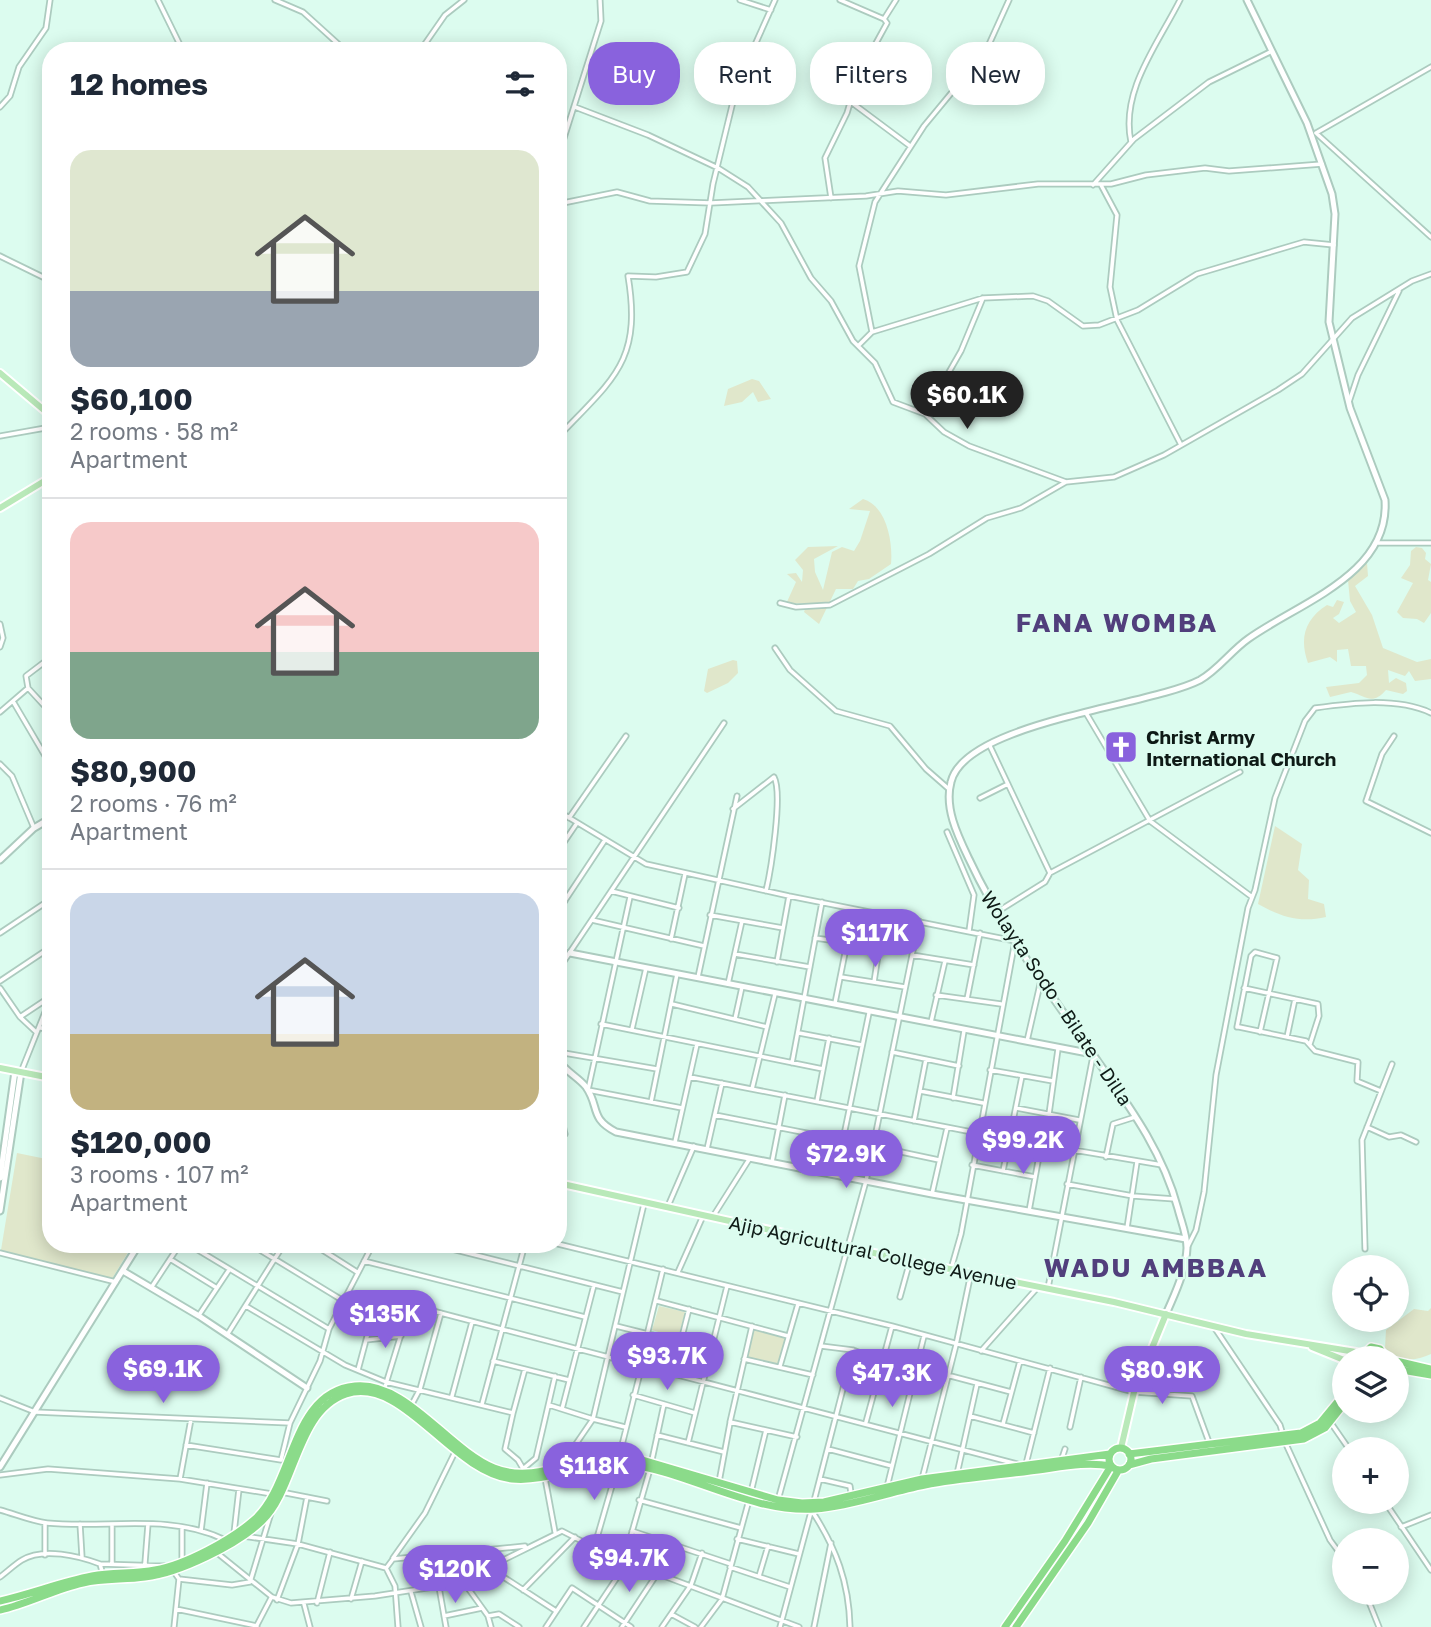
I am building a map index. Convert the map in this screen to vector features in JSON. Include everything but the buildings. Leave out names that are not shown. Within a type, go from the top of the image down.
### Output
[{"type":"highway","points":[[1409,1364],[1431,1369]]},
{"type":"highway","points":[[1409,1371],[1431,1375]]},
{"type":"highway","points":[[171,1569],[238,1534],[271,1511],[285,1462],[312,1412],[328,1396],[353,1386],[384,1389],[481,1462],[497,1469],[524,1470],[567,1466],[600,1457],[719,1482],[750,1495],[812,1506],[922,1479],[1092,1464],[1114,1468],[1210,1448]]},
{"type":"highway","points":[[384,1389],[455,1452],[491,1474],[519,1479],[545,1478],[619,1460]]},
{"type":"highway","points":[[238,1534],[277,1494],[317,1416],[325,1407],[345,1394],[384,1389]]},
{"type":"highway","points":[[1284,1440],[1320,1423],[1332,1408]]},
{"type":"highway","points":[[651,1466],[784,1507],[812,1506],[1110,1454],[1121,1448],[1129,1454],[1284,1440],[1316,1434],[1331,1423]]},
{"type":"highway","points":[[1016,1627],[1088,1523],[1114,1468],[1110,1454]]},
{"type":"highway","points":[[1129,1454],[1129,1465]]},
{"type":"highway","points":[[1005,1627],[1114,1468]]},
{"type":"highway","points":[[0,1601],[103,1577],[171,1569],[215,1551],[224,1542]]},
{"type":"highway","points":[[0,1610],[103,1577]]},
{"type":"main road","points":[[950,790],[951,780],[962,762],[989,744],[1086,712],[1200,680],[1244,641],[1352,572],[1378,543],[1386,515],[1385,500],[1348,404],[1331,338],[1329,322],[1335,214],[1313,134],[1247,0]]},
{"type":"main road","points":[[0,373],[42,408]]},
{"type":"main road","points":[[0,508],[42,482]]},
{"type":"main road","name":"Wolayta Sodo - Bilate - Dilla","points":[[950,790],[951,810],[960,840],[997,912],[1136,1116],[1164,1165],[1187,1248],[1176,1291],[1166,1314]]},
{"type":"main road","points":[[0,860],[42,823]]},
{"type":"main road","points":[[570,953],[646,966],[869,1013],[1093,1054]]},
{"type":"main road","points":[[0,1068],[42,1076]]},
{"type":"main road","points":[[0,1178],[18,1072]]},
{"type":"main road","points":[[567,1072],[588,1090],[596,1117],[616,1132],[966,1201],[1186,1239]]},
{"type":"main road","points":[[0,1211],[6,1133]]},
{"type":"main road","name":"Ajip Agricultural College Avenue","points":[[567,1185],[1310,1346]]},
{"type":"main road","points":[[0,1468],[134,1253]]},
{"type":"main road","points":[[123,1271],[199,1316],[307,1388]]},
{"type":"main road","points":[[1121,1448],[1134,1392],[1166,1314]]},
{"type":"main road","points":[[1310,1346],[1332,1350]]},
{"type":"main road","points":[[1310,1346],[1332,1355]]},
{"type":"street","points":[[0,107],[10,96],[19,67],[46,28],[50,0]]},
{"type":"street","points":[[158,0],[179,42]]},
{"type":"street","points":[[426,42],[445,15],[464,0]]},
{"type":"street","points":[[567,129],[586,61],[601,21],[600,0]]},
{"type":"street","points":[[740,0],[771,10]]},
{"type":"street","points":[[567,426],[621,369],[633,316],[628,276],[687,272],[705,234],[737,85],[775,0]]},
{"type":"street","points":[[840,0],[884,19]]},
{"type":"street","points":[[878,42],[886,28],[884,19],[896,0]]},
{"type":"street","points":[[872,332],[859,266],[879,194],[941,104],[986,51],[1009,0]]},
{"type":"street","points":[[1131,142],[1127,126],[1139,75],[1180,0]]},
{"type":"street","points":[[277,1],[303,12],[336,42]]},
{"type":"street","points":[[1093,185],[1131,142],[1209,82],[1270,51]]},
{"type":"street","points":[[1431,67],[1313,134],[1431,237]]},
{"type":"street","points":[[831,198],[825,158],[850,105]]},
{"type":"street","points":[[855,105],[910,146]]},
{"type":"street","points":[[575,107],[648,135],[730,173],[762,201],[781,223],[811,278],[831,301],[858,346],[879,369],[888,397],[899,405],[925,414],[944,432],[969,446],[1066,482]]},
{"type":"street","points":[[567,202],[617,192],[650,201],[711,203],[831,198],[898,191],[946,195],[1038,184],[1101,185],[1205,168],[1229,171],[1322,164]]},
{"type":"street","points":[[1101,185],[1118,215],[1110,287],[1116,320],[1181,445]]},
{"type":"street","points":[[858,346],[872,332],[983,298],[1033,296],[1048,301],[1083,326],[1116,320],[1197,274],[1304,242],[1334,245]]},
{"type":"street","points":[[0,256],[42,277]]},
{"type":"street","points":[[780,603],[796,607],[830,605],[929,554],[987,518],[1021,508],[1066,482],[1114,477],[1181,445],[1302,374],[1331,338],[1352,318],[1399,289],[1431,274]]},
{"type":"street","points":[[1348,404],[1358,375],[1399,289]]},
{"type":"street","points":[[925,414],[961,351],[983,298]]},
{"type":"street","points":[[0,436],[42,429]]},
{"type":"street","points":[[1378,543],[1431,543]]},
{"type":"street","points":[[0,624],[3,638],[0,647]]},
{"type":"street","points":[[775,648],[790,670],[836,711],[890,726],[926,769],[950,790]]},
{"type":"street","points":[[42,664],[26,676],[28,688],[42,703]]},
{"type":"street","points":[[0,712],[14,703],[28,688]]},
{"type":"street","points":[[14,703],[42,751]]},
{"type":"street","points":[[1187,1248],[1196,1230],[1204,1192],[1216,1075],[1252,897],[1275,798],[1305,721],[1315,708],[1402,705],[1431,713]]},
{"type":"street","points":[[1086,712],[1150,821],[1252,897]]},
{"type":"street","points":[[567,957],[724,723]]},
{"type":"street","points":[[626,736],[569,818],[631,858],[717,881],[1015,941],[951,1269]]},
{"type":"street","points":[[1394,736],[1382,754],[1366,801],[1431,833]]},
{"type":"street","points":[[989,744],[1051,873]]},
{"type":"street","points":[[0,764],[12,776],[34,828]]},
{"type":"street","points":[[997,912],[1045,882],[1051,873],[1240,772]]},
{"type":"street","points":[[733,809],[774,777],[776,805],[766,891]]},
{"type":"street","points":[[980,798],[1008,784]]},
{"type":"street","points":[[698,977],[737,796]]},
{"type":"street","points":[[567,838],[577,823]]},
{"type":"street","points":[[947,832],[974,895],[969,931]]},
{"type":"street","points":[[567,898],[604,840]]},
{"type":"street","points":[[671,939],[685,874]]},
{"type":"street","points":[[611,891],[679,908]]},
{"type":"street","points":[[777,962],[789,896]]},
{"type":"street","points":[[630,897],[588,1090],[682,1108]]},
{"type":"street","points":[[792,1063],[822,902]]},
{"type":"street","points":[[0,933],[42,905]]},
{"type":"street","points":[[710,915],[783,928]]},
{"type":"street","points":[[874,982],[884,916]]},
{"type":"street","points":[[592,920],[704,946]]},
{"type":"street","points":[[728,984],[742,920]]},
{"type":"street","points":[[778,1500],[831,1311],[846,1245],[866,1181],[919,921]]},
{"type":"street","points":[[967,999],[980,933]]},
{"type":"street","points":[[815,938],[880,947]]},
{"type":"street","points":[[835,1006],[847,943]]},
{"type":"street","points":[[1259,1032],[1277,958],[1255,952],[1251,956],[1236,1026],[1259,1032],[1287,1037],[1310,1044],[1315,1051],[1359,1062],[1357,1081],[1381,1091]]},
{"type":"street","points":[[0,981],[42,953]]},
{"type":"street","points":[[735,954],[810,967]]},
{"type":"street","points":[[912,955],[974,965]]},
{"type":"street","points":[[931,1024],[945,961]]},
{"type":"street","points":[[632,1030],[646,966]]},
{"type":"street","points":[[651,1102],[678,974]]},
{"type":"street","points":[[841,976],[905,987]]},
{"type":"street","points":[[1026,1043],[1042,978]]},
{"type":"street","points":[[735,1019],[742,986]]},
{"type":"street","points":[[0,988],[20,1017],[36,1032]]},
{"type":"street","points":[[1244,988],[1320,1005],[1310,1044]]},
{"type":"street","points":[[752,1089],[775,994]]},
{"type":"street","points":[[936,995],[1001,1004]]},
{"type":"street","points":[[1287,1037],[1295,999]]},
{"type":"street","points":[[20,1017],[42,1003]]},
{"type":"street","points":[[673,1004],[768,1027]]},
{"type":"street","points":[[836,1174],[869,1013]]},
{"type":"street","points":[[601,1024],[823,1069]]},
{"type":"street","points":[[18,1072],[36,1032],[42,1025]]},
{"type":"street","points":[[953,1098],[964,1031]]},
{"type":"street","points":[[799,1033],[862,1045]]},
{"type":"street","points":[[817,1101],[829,1038]]},
{"type":"street","points":[[676,1142],[697,1044]]},
{"type":"street","points":[[1049,1114],[1058,1049]]},
{"type":"street","points":[[892,1052],[959,1066]]},
{"type":"street","points":[[567,1053],[657,1069]]},
{"type":"street","points":[[1048,1288],[1093,1054]]},
{"type":"street","points":[[914,1121],[926,1059]]},
{"type":"street","points":[[1366,1249],[1361,1147],[1392,1063]]},
{"type":"street","points":[[989,1070],[1053,1081]]},
{"type":"street","points":[[1003,1171],[1022,1076]]},
{"type":"street","points":[[690,1077],[977,1133]]},
{"type":"street","points":[[707,1149],[722,1083]]},
{"type":"street","points":[[920,1091],[983,1103]]},
{"type":"street","points":[[772,1163],[785,1096]]},
{"type":"street","points":[[1016,1108],[1079,1120]]},
{"type":"street","points":[[715,1115],[842,1140]]},
{"type":"street","points":[[1105,1157],[1113,1124],[1136,1116]]},
{"type":"street","points":[[1367,1127],[1389,1137],[1401,1135],[1416,1142]]},
{"type":"street","points":[[932,1194],[947,1128]]},
{"type":"street","points":[[1009,1139],[1164,1165]]},
{"type":"street","points":[[1029,1211],[1041,1145]]},
{"type":"street","points":[[667,1208],[694,1146]]},
{"type":"street","points":[[873,1146],[939,1160]]},
{"type":"street","points":[[712,1218],[750,1158]]},
{"type":"street","points":[[1126,1228],[1137,1162]]},
{"type":"street","points":[[971,1165],[1035,1177]]},
{"type":"street","points":[[1067,1184],[1133,1196],[1175,1199]]},
{"type":"street","points":[[567,1466],[567,1457],[593,1419],[644,1203]]},
{"type":"street","points":[[678,1272],[703,1216]]},
{"type":"street","points":[[567,1246],[892,1326],[1134,1392],[1192,1396],[1210,1448]]},
{"type":"street","points":[[0,1253],[116,1282]]},
{"type":"street","points":[[151,1288],[174,1253]]},
{"type":"street","points":[[203,1253],[329,1329]]},
{"type":"street","points":[[265,1253],[342,1300],[410,1305],[962,1447],[1025,1469],[1050,1368]]},
{"type":"street","points":[[227,1335],[279,1253]]},
{"type":"street","points":[[327,1253],[358,1272]]},
{"type":"street","points":[[186,1445],[285,1462],[290,1423],[342,1300],[368,1253]]},
{"type":"street","points":[[468,1253],[624,1293]]},
{"type":"street","points":[[482,1404],[523,1253]]},
{"type":"street","points":[[170,1259],[217,1288]]},
{"type":"street","points":[[364,1261],[585,1317]]},
{"type":"street","points":[[900,1297],[910,1261]]},
{"type":"street","points":[[648,1332],[663,1269]]},
{"type":"street","points":[[199,1316],[229,1270]]},
{"type":"street","points":[[922,1479],[971,1273]]},
{"type":"street","points":[[562,1409],[594,1285]]},
{"type":"street","points":[[688,1443],[727,1286]]},
{"type":"street","points":[[981,1351],[1039,1286]]},
{"type":"street","points":[[657,1301],[788,1336]]},
{"type":"street","points":[[358,1370],[376,1303]]},
{"type":"street","points":[[780,1366],[798,1304]]},
{"type":"street","points":[[384,1389],[410,1305]]},
{"type":"street","points":[[246,1306],[322,1352],[358,1370],[384,1389],[420,1389],[513,1413]]},
{"type":"street","points":[[673,1372],[689,1309]]},
{"type":"street","points":[[411,1407],[420,1389],[441,1313]]},
{"type":"street","points":[[452,1396],[472,1322]]},
{"type":"street","points":[[1213,1325],[1280,1425],[1284,1440],[1332,1541]]},
{"type":"street","points":[[616,1326],[680,1342]]},
{"type":"street","points":[[719,1482],[736,1389],[752,1326]]},
{"type":"street","points":[[866,1423],[892,1326]]},
{"type":"street","points":[[366,1340],[401,1336]]},
{"type":"street","points":[[886,1488],[898,1431],[924,1336]]},
{"type":"street","points":[[821,1346],[853,1350],[884,1362]]},
{"type":"street","points":[[780,1624],[853,1350]]},
{"type":"street","points":[[744,1359],[813,1375]]},
{"type":"street","points":[[1003,1424],[1020,1361]]},
{"type":"street","points":[[494,1362],[569,1380]]},
{"type":"street","points":[[594,1548],[642,1365]]},
{"type":"street","points":[[525,1369],[505,1449],[524,1470],[536,1458],[555,1376]]},
{"type":"street","points":[[947,1375],[1011,1392]]},
{"type":"street","points":[[1070,1427],[1081,1377]]},
{"type":"street","points":[[957,1476],[977,1384]]},
{"type":"street","points":[[633,1395],[695,1413]]},
{"type":"street","points":[[0,1398],[35,1412],[290,1423]]},
{"type":"street","points":[[583,1627],[626,1560],[664,1404]]},
{"type":"street","points":[[549,1405],[625,1427]]},
{"type":"street","points":[[970,1416],[1034,1433]]},
{"type":"street","points":[[180,1479],[191,1418]]},
{"type":"street","points":[[730,1422],[797,1437]]},
{"type":"street","points":[[1331,1423],[1341,1437]]},
{"type":"street","points":[[701,1627],[722,1599],[766,1430]]},
{"type":"street","points":[[657,1435],[724,1452]]},
{"type":"street","points":[[828,1449],[892,1466]]},
{"type":"street","points":[[1060,1463],[1065,1449]]},
{"type":"street","points":[[386,1568],[425,1513],[455,1452]]},
{"type":"street","points":[[0,1475],[48,1469],[180,1479],[327,1501]]},
{"type":"street","points":[[545,1478],[555,1532]]},
{"type":"street","points":[[820,1479],[850,1486],[851,1496]]},
{"type":"street","points":[[201,1531],[207,1483]]},
{"type":"street","points":[[239,1488],[238,1534],[298,1544],[386,1568],[392,1579],[398,1627]]},
{"type":"street","points":[[277,1600],[298,1544],[307,1497]]},
{"type":"street","points":[[639,1500],[741,1528]]},
{"type":"street","points":[[812,1506],[843,1570],[850,1627]]},
{"type":"street","points":[[0,1510],[45,1523],[181,1527],[201,1531],[224,1542]]},
{"type":"street","points":[[250,1581],[271,1511]]},
{"type":"street","points":[[1393,1514],[1431,1570]]},
{"type":"street","points":[[1401,1527],[1431,1515]]},
{"type":"street","points":[[45,1523],[45,1555]]},
{"type":"street","points":[[80,1524],[82,1557]]},
{"type":"street","points":[[112,1524],[113,1564]]},
{"type":"street","points":[[145,1563],[148,1524]]},
{"type":"street","points":[[181,1527],[183,1562]]},
{"type":"street","points":[[215,1551],[277,1600],[304,1604],[439,1587],[488,1567],[555,1532],[562,1531],[594,1548],[691,1585],[780,1624],[799,1627]]},
{"type":"street","points":[[632,1531],[702,1553],[790,1587]]},
{"type":"street","points":[[523,1590],[575,1537]]},
{"type":"street","points":[[737,1539],[799,1554]]},
{"type":"street","points":[[814,1627],[831,1541]]},
{"type":"street","points":[[386,1568],[393,1559],[527,1546]]},
{"type":"street","points":[[759,1576],[768,1546]]},
{"type":"street","points":[[317,1603],[330,1552]]},
{"type":"street","points":[[445,1553],[448,1582]]},
{"type":"street","points":[[662,1627],[691,1585],[702,1553]]},
{"type":"street","points":[[0,1577],[24,1559],[45,1555],[82,1557],[100,1564],[145,1563],[171,1569],[180,1579],[232,1585],[250,1581]]},
{"type":"street","points":[[351,1599],[362,1561]]},
{"type":"street","points":[[100,1564],[103,1577]]},
{"type":"street","points":[[488,1567],[556,1611]]},
{"type":"street","points":[[623,1625],[657,1574]]},
{"type":"street","points":[[174,1627],[180,1579]]},
{"type":"street","points":[[448,1582],[465,1584],[488,1616],[491,1627]]},
{"type":"street","points":[[439,1587],[446,1627]]},
{"type":"street","points":[[546,1627],[572,1588],[623,1625],[631,1627]]},
{"type":"street","points":[[411,1591],[421,1627]]},
{"type":"street","points":[[176,1609],[257,1626],[272,1597]]},
{"type":"street","points":[[304,1604],[310,1627]]},
{"type":"street","points":[[1370,1605],[1379,1627]]},
{"type":"street","points":[[444,1616],[482,1608]]},
{"type":"street","points":[[488,1616],[499,1614],[519,1627]]},
{"type":"street","points":[[671,1614],[695,1627]]},
{"type":"green space","points":[[752,379],[759,381],[771,399],[758,402],[753,392],[742,402],[724,406],[728,389]]},
{"type":"green space","points":[[863,499],[878,509],[887,526],[891,564],[869,579],[858,581],[853,589],[836,589],[819,624],[804,612],[807,603],[786,604],[796,582],[787,574],[796,573],[802,582],[803,570],[795,560],[808,547],[838,546],[814,559],[815,572],[823,590],[832,552],[842,547],[854,551],[860,541],[870,511],[849,509]]},
{"type":"green space","points":[[1416,547],[1422,548],[1426,553],[1425,559],[1431,564],[1428,580],[1431,582],[1431,613],[1424,623],[1417,619],[1403,618],[1397,612],[1413,583],[1401,578],[1410,565],[1411,551]]},
{"type":"green space","points":[[1367,563],[1368,576],[1355,586],[1372,615],[1383,648],[1417,662],[1431,659],[1431,679],[1415,681],[1409,671],[1405,676],[1388,670],[1389,683],[1396,678],[1406,683],[1407,691],[1403,694],[1386,690],[1373,699],[1351,692],[1330,697],[1326,687],[1359,683],[1367,675],[1366,666],[1351,666],[1348,649],[1337,650],[1337,662],[1330,657],[1308,663],[1304,637],[1313,616],[1327,605],[1333,607],[1337,600],[1344,602],[1339,614],[1333,618],[1339,623],[1356,612],[1350,601],[1348,580]]},
{"type":"green space","points":[[737,661],[738,673],[728,683],[707,693],[704,691],[708,669]]},
{"type":"green space","points":[[1275,826],[1302,844],[1298,870],[1309,880],[1308,899],[1324,904],[1326,917],[1291,918],[1258,904]]},
{"type":"green space","points":[[17,1153],[42,1158],[42,1253],[128,1253],[112,1279],[1,1250]]},
{"type":"green space","points":[[659,1306],[685,1312],[678,1338],[652,1330]]},
{"type":"green space","points":[[1431,1308],[1431,1354],[1409,1359],[1409,1346],[1385,1346],[1386,1332],[1409,1332],[1409,1313],[1414,1309],[1428,1311]]},
{"type":"green space","points":[[754,1330],[786,1338],[778,1365],[746,1358]]},
{"type":"place","name":"Christ Army International Church","points":[[1121,747]]},
{"type":"district","name":"FANA WOMBA","points":[[1117,622]]},
{"type":"district","name":"WADU AMBBAA","points":[[1156,1267]]}]
